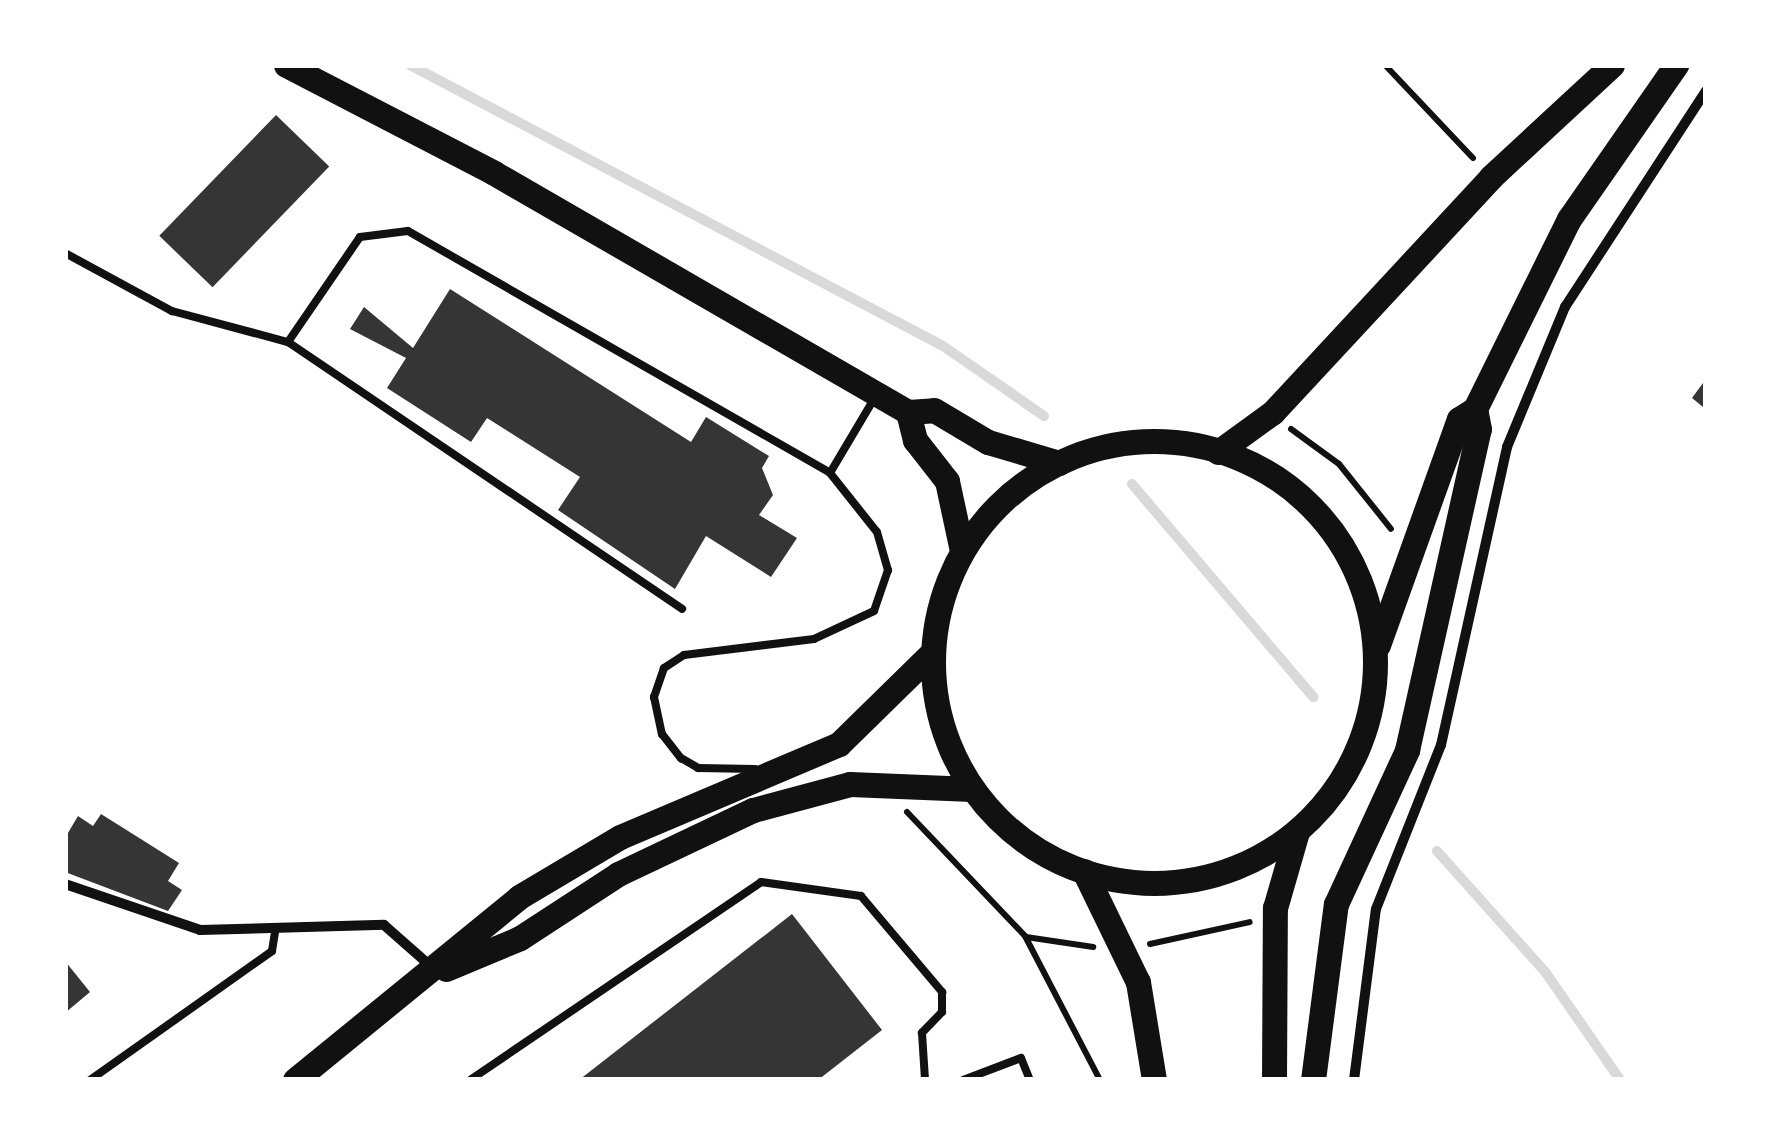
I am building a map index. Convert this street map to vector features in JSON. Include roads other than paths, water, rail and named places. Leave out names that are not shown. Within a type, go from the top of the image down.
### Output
[{"type":"main road","points":[[286,65],[494,173],[908,412],[934,410],[988,442],[1059,463]]},
{"type":"main road","points":[[1218,452],[1273,412],[1491,177],[1612,65]]},
{"type":"main road","points":[[1274,1080],[1275,908],[1296,832],[1358,750],[1376,651],[1405,550],[1459,419],[1475,409],[1569,219],[1676,65]]},
{"type":"main road","points":[[1312,1080],[1332,920],[1407,750],[1479,429],[1475,409]]},
{"type":"main road","points":[[908,412],[915,440],[947,481],[962,552]]},
{"type":"main road","points":[[1296,832],[1241,865],[1179,882],[1084,870],[1017,833],[972,789],[940,724],[932,653],[962,552],[1004,500],[1059,463],[1138,442],[1218,452],[1287,486],[1340,542],[1376,651]]},
{"type":"main road","points":[[295,1080],[436,972],[519,896],[620,837],[799,763],[874,716],[932,653]]},
{"type":"main road","points":[[436,972],[520,938],[618,874],[753,810],[896,781],[972,789]]},
{"type":"main road","points":[[1084,870],[1125,944],[1152,1077]]},
{"type":"street","points":[[1354,1080],[1376,909],[1441,745],[1507,447],[1565,308],[1706,91]]},
{"type":"street","points":[[65,884],[160,922],[276,927],[384,925],[436,972]]},
{"type":"lane","points":[[288,342],[360,237],[408,232],[830,473],[877,532],[888,570],[874,611],[814,639],[684,654],[664,668],[654,697],[662,734],[698,768],[799,763]]},
{"type":"lane","points":[[65,252],[172,311],[288,342],[682,609]]},
{"type":"lane","points":[[830,473],[877,394]]},
{"type":"lane","points":[[470,1080],[761,882],[861,896],[942,992],[942,1012],[922,1033],[925,1080]]},
{"type":"lane","points":[[90,1080],[272,951],[276,927]]},
{"type":"lane","points":[[964,1080],[1022,1058],[1030,1080]]},
{"type":"waterway","points":[[410,65],[943,346],[1044,416]]},
{"type":"waterway","points":[[1132,484],[1313,697]]},
{"type":"waterway","points":[[1437,851],[1546,973],[1620,1080]]}]
